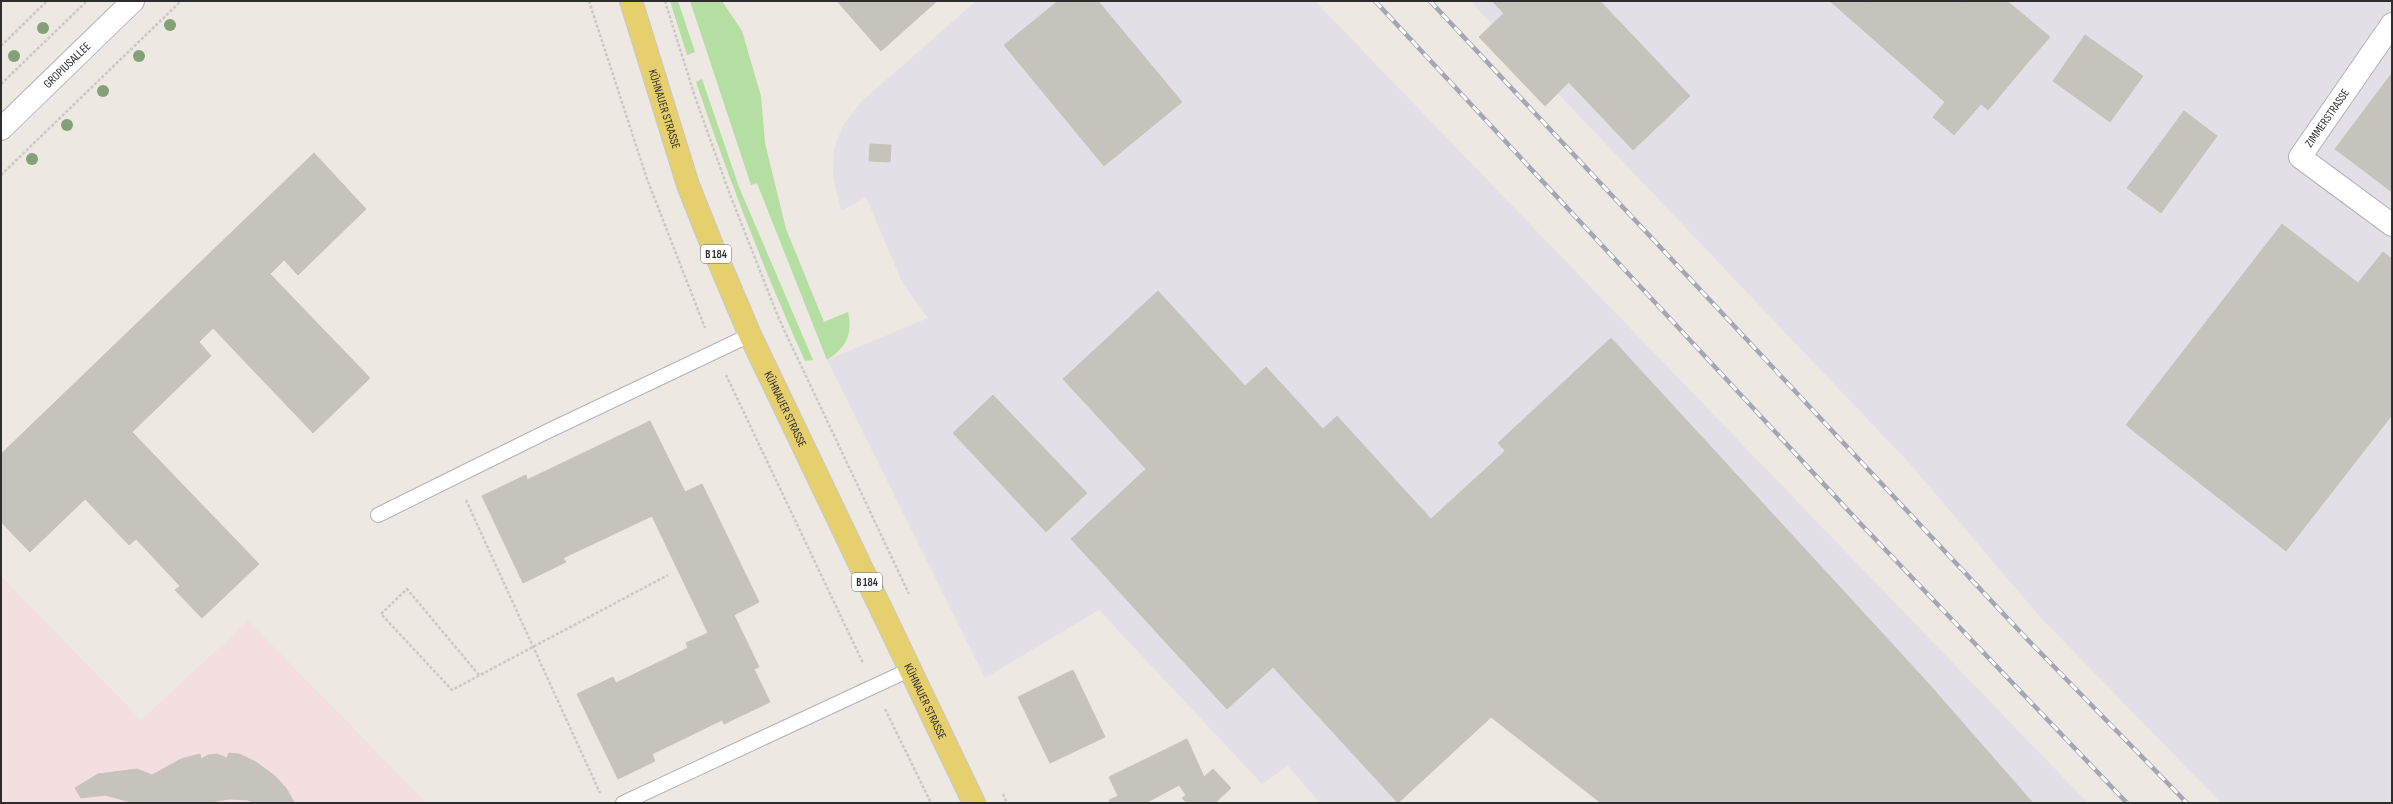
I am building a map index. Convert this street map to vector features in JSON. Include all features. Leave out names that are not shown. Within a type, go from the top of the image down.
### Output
[{"type":"main road","name":"KÜHNAUER STRASSE","points":[[631,1],[688,185],[750,335],[909,670],[974,803]]},
{"type":"street","name":"GROPIUSALLEE","points":[[1,129],[133,1]]},
{"type":"street","name":"ZIMMERSTRASSE","points":[[2392,24],[2300,157],[2392,225]]},
{"type":"lane","points":[[378,515],[546,432],[750,335]]},
{"type":"lane","points":[[623,803],[875,688],[909,670]]},
{"type":"path","points":[[1,46],[47,1]]},
{"type":"path","points":[[1,84],[87,1]]},
{"type":"path","points":[[1,175],[181,1]]},
{"type":"path","points":[[590,1],[647,180],[676,258],[715,352],[930,803]]},
{"type":"path","points":[[665,1],[703,119],[774,305],[910,595]]},
{"type":"path","points":[[456,477],[602,796]]},
{"type":"path","points":[[479,675],[407,589],[381,614],[452,690],[668,575]]},
{"type":"path","points":[[1001,789],[1007,803]]},
{"type":"shaded area","points":[[976,1],[1315,1],[2088,803],[1601,803],[1491,717],[1398,803],[1320,803],[1288,766],[1262,784],[1099,610],[985,678],[827,360],[928,318],[902,282],[866,197],[841,211],[833,176],[834,149],[843,125],[862,101]]},
{"type":"shaded area","points":[[1470,1],[2392,1],[2392,803],[2221,803],[2040,617],[1911,465]]},
{"type":"shaded area","points":[[1,576],[141,720],[248,621],[427,803],[1,803]]},
{"type":"green space","points":[[670,1],[678,1],[695,52],[687,55]]},
{"type":"green space","points":[[690,1],[722,1],[742,31],[761,96],[765,143],[786,229],[824,322],[848,312],[850,327],[849,334],[839,351],[827,360],[757,183],[751,185]]},
{"type":"green space","points":[[702,79],[739,187],[813,360],[805,361],[747,223],[696,82]]},
{"type":"building","points":[[837,1],[937,1],[881,51]]},
{"type":"building","points":[[1058,1],[1098,1],[1182,102],[1104,166],[1004,45]]},
{"type":"building","points":[[1492,1],[1600,1],[1690,96],[1633,150]]},
{"type":"building","points":[[1830,1],[1863,1],[1981,104],[1954,135],[1933,117],[1945,102]]},
{"type":"building","points":[[1863,1],[1959,1],[2029,61],[1988,110]]},
{"type":"building","points":[[1959,1],[2007,1],[2050,37],[2029,61]]},
{"type":"building","points":[[1504,13],[1569,82],[1545,106],[1479,37]]},
{"type":"building","points":[[2085,35],[2143,76],[2110,122],[2053,81]]},
{"type":"building","points":[[2392,73],[2392,192],[2335,149]]},
{"type":"building","points":[[2184,111],[2217,136],[2161,213],[2127,188]]},
{"type":"building","points":[[870,144],[891,145],[890,162],[869,161]]},
{"type":"building","points":[[314,153],[366,209],[298,275],[284,260],[270,274],[370,378],[313,433],[213,328],[199,342],[211,356],[132,432],[259,564],[202,618],[175,590],[180,586],[136,539],[129,545],[85,499],[30,552],[1,522],[1,454]]},
{"type":"building","points":[[2282,224],[2358,283],[2383,252],[2392,259],[2392,415],[2286,551],[2126,425]]},
{"type":"building","points":[[1158,291],[1245,386],[1266,367],[1323,429],[1337,416],[1431,519],[1505,451],[1631,588],[1398,803],[1273,667],[1227,709],[1071,539],[1146,469],[1063,379]]},
{"type":"building","points":[[1611,338],[1928,683],[1814,788],[1498,443]]},
{"type":"building","points":[[993,395],[1087,493],[1046,532],[953,433]]},
{"type":"building","points":[[650,421],[685,492],[702,484],[759,602],[734,615],[759,667],[754,669],[770,702],[724,724],[722,720],[652,754],[655,761],[618,779],[577,694],[613,677],[616,683],[688,648],[686,643],[708,633],[652,516],[563,558],[566,562],[523,583],[482,496],[526,475],[527,480]]},
{"type":"building","points":[[1631,588],[1814,788],[1803,803],[1601,803],[1491,717]]},
{"type":"building","points":[[1073,670],[1105,737],[1050,763],[1018,697]]},
{"type":"building","points":[[1928,683],[2033,803],[1803,803],[1814,788]]},
{"type":"building","points":[[1187,739],[1204,777],[1213,769],[1231,788],[1215,803],[1187,803],[1182,798],[1186,795],[1179,785],[1146,803],[1110,803],[1109,800],[1118,796],[1109,777]]},
{"type":"building","points":[[229,753],[239,754],[256,762],[275,776],[286,788],[294,802],[255,803],[248,800],[229,799],[205,803],[134,803],[105,795],[81,798],[75,788],[98,774],[137,769],[152,775],[181,759],[200,754],[201,759],[208,755],[217,754],[227,758]]},
{"type":"railway","points":[[1375,1],[1858,521],[2127,803]]},
{"type":"railway","points":[[1430,1],[2026,638],[2187,803]]}]
